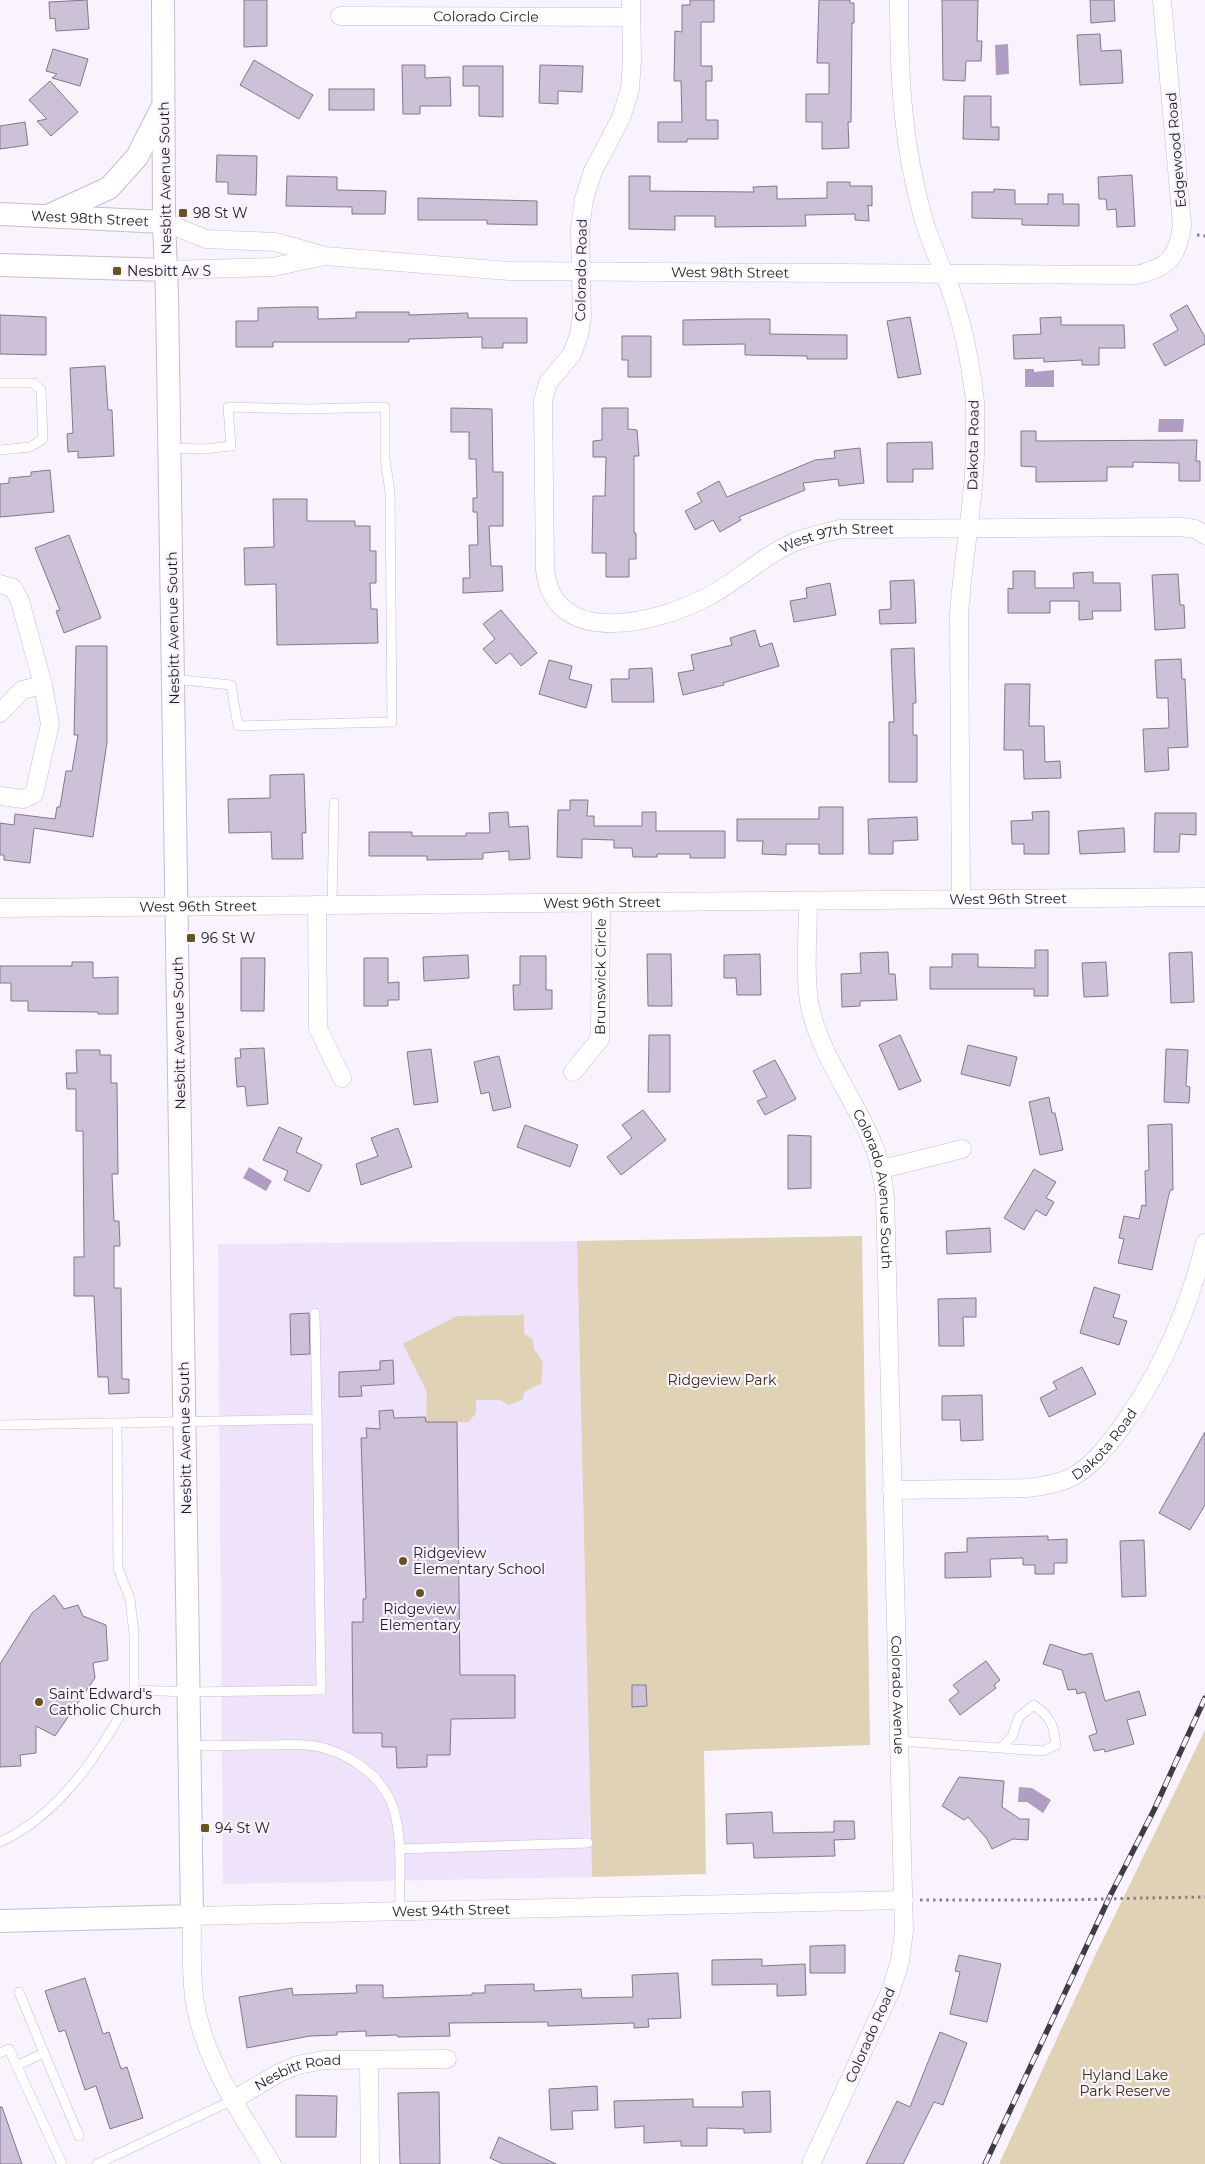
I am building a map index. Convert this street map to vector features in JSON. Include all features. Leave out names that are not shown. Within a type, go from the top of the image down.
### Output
[{"type":"street","name":"Nesbitt Avenue South","points":[[163,0],[164,222],[167,270],[170,448],[192,1916]]},
{"type":"street","name":"Dakota Road","points":[[899,0],[901,108],[910,164],[923,218],[952,295],[966,345],[975,396],[976,449],[961,576],[959,625],[961,899]]},
{"type":"street","name":"Edgewood Road","points":[[1136,275],[1154,271],[1171,260],[1180,244],[1182,225],[1162,0]]},
{"type":"street","name":"Colorado Circle","points":[[340,16],[631,9]]},
{"type":"street","name":"Colorado Road","points":[[545,570],[544,400],[548,383],[572,354],[579,335],[582,316],[580,230],[584,199],[593,171],[621,118],[630,89],[632,60],[631,9]]},
{"type":"street","points":[[48,216],[109,188],[137,158],[164,104]]},
{"type":"street","name":"West 98th Street","points":[[0,214],[164,222],[206,239],[275,242],[325,256],[509,272],[1136,275]]},
{"type":"street","name":"West 98th Street","points":[[0,265],[167,270],[273,267],[325,256]]},
{"type":"street","name":"West 97th Street","points":[[545,570],[547,586],[554,601],[566,612],[581,619],[598,622],[624,622],[654,618],[683,609],[710,596],[786,546],[811,536],[840,529],[1180,528],[1195,530],[1205,535]]},
{"type":"street","points":[[0,584],[13,588],[20,600],[44,685],[50,724],[34,794],[23,799],[0,796]]},
{"type":"street","points":[[0,714],[22,690],[44,685]]},
{"type":"street","name":"West 96th Street","points":[[0,908],[1205,897]]},
{"type":"street","name":"Colorado Avenue South","points":[[808,900],[810,1007],[820,1037],[866,1127],[882,1169],[885,1197],[892,1490]]},
{"type":"street","name":"Brunswick Circle","points":[[573,1072],[600,1039],[601,902]]},
{"type":"street","points":[[325,905],[318,1028],[342,1078]]},
{"type":"street","points":[[882,1169],[962,1149]]},
{"type":"street","name":"Dakota Road","points":[[892,1490],[1028,1488],[1049,1485],[1072,1477],[1090,1465],[1106,1447],[1140,1401],[1168,1350],[1196,1279],[1205,1243]]},
{"type":"street","name":"Colorado Avenue","points":[[892,1490],[904,1900]]},
{"type":"street","name":"Colorado Road","points":[[811,2164],[891,1990],[900,1961],[904,1931],[904,1900]]},
{"type":"street","name":"West 94th Street","points":[[0,1921],[904,1900]]},
{"type":"street","points":[[192,1916],[193,1987],[201,2027],[214,2065],[272,2164]]},
{"type":"street","name":"Nesbitt Road","points":[[233,2100],[279,2073],[298,2065],[324,2060],[447,2059]]},
{"type":"street","points":[[369,2060],[370,2164]]},
{"type":"lane","points":[[0,383],[33,383],[40,390],[43,439],[30,447],[0,450]]},
{"type":"lane","points":[[170,448],[206,449],[231,446],[228,407],[306,409],[385,407],[385,459],[390,502],[392,722],[238,726],[231,685],[173,679]]},
{"type":"lane","points":[[325,905],[334,803]]},
{"type":"lane","points":[[134,1690],[188,1692],[321,1690],[315,1313]]},
{"type":"lane","points":[[0,1425],[317,1419]]},
{"type":"lane","points":[[0,1842],[18,1834],[50,1808],[78,1776],[118,1720],[134,1690],[134,1634],[130,1600],[118,1568],[117,1423]]},
{"type":"lane","points":[[899,1741],[1043,1751],[1056,1745],[1054,1731],[1048,1716],[1034,1705],[1019,1717],[1012,1736],[1002,1748]]},
{"type":"lane","points":[[189,1745],[308,1745],[327,1749],[345,1756],[365,1769],[386,1792],[397,1823],[400,1912]]},
{"type":"lane","points":[[399,1849],[588,1843]]},
{"type":"lane","points":[[19,1992],[79,2136]]},
{"type":"lane","points":[[0,2053],[8,2049],[62,2164]]},
{"type":"lane","points":[[16,2066],[44,2053]]},
{"type":"lane","points":[[98,2164],[233,2100]]},
{"type":"path","points":[[904,1900],[1062,1900],[1205,1897]]},
{"type":"shaded area","points":[[1008,44],[1009,74],[996,75],[995,45]]},
{"type":"shaded area","points":[[1025,369],[1034,369],[1034,372],[1054,370],[1054,387],[1025,387]]},
{"type":"shaded area","points":[[1159,419],[1184,419],[1183,432],[1158,432]]},
{"type":"shaded area","points":[[249,1167],[272,1181],[266,1191],[243,1178]]},
{"type":"shaded area","name":"Ridgeview Elementary School","points":[[577,1241],[592,1877],[223,1884],[218,1244]]},
{"type":"shaded area","points":[[1019,1787],[1032,1788],[1051,1800],[1043,1813],[1027,1802],[1018,1802]]},
{"type":"green space","name":"Ridgeview Park","points":[[862,1236],[870,1745],[704,1751],[706,1874],[592,1877],[577,1241]]},
{"type":"green space","points":[[524,1315],[524,1334],[533,1339],[534,1349],[543,1362],[541,1384],[524,1392],[523,1399],[509,1405],[500,1400],[476,1400],[476,1413],[469,1422],[426,1422],[427,1392],[403,1344],[457,1316]]},
{"type":"green space","name":"Hyland Lake Park Reserve","points":[[1205,1730],[1205,2164],[999,2164],[1094,1958]]},
{"type":"building","points":[[87,0],[89,29],[56,31],[55,18],[50,19],[49,2]]},
{"type":"building","points":[[244,0],[267,0],[267,46],[244,47]]},
{"type":"building","points":[[690,0],[714,0],[714,22],[701,22],[701,66],[712,66],[712,81],[706,81],[706,120],[718,120],[718,139],[687,139],[687,142],[658,142],[658,122],[682,122],[681,81],[674,81],[675,31],[682,32],[682,5],[690,5]]},
{"type":"building","points":[[819,0],[850,0],[850,3],[854,3],[851,122],[848,122],[849,148],[822,149],[822,122],[806,122],[806,94],[829,94],[829,63],[817,63]]},
{"type":"building","points":[[942,0],[978,0],[977,41],[982,41],[981,61],[966,61],[965,81],[943,80]]},
{"type":"building","points":[[1090,0],[1114,0],[1115,21],[1091,23]]},
{"type":"building","points":[[1100,34],[1101,51],[1121,50],[1123,83],[1080,85],[1077,35]]},
{"type":"building","points":[[53,49],[88,59],[80,86],[52,78],[57,74],[46,71]]},
{"type":"building","points":[[254,60],[313,95],[299,119],[240,85]]},
{"type":"building","points":[[402,65],[425,65],[425,78],[450,77],[451,106],[420,106],[420,114],[403,114]]},
{"type":"building","points":[[540,65],[583,66],[582,92],[558,91],[558,104],[539,103]]},
{"type":"building","points":[[463,66],[503,66],[503,117],[479,116],[479,86],[463,86]]},
{"type":"building","points":[[50,81],[78,112],[51,136],[37,121],[47,119],[29,100]]},
{"type":"building","points":[[329,89],[374,89],[374,110],[329,110]]},
{"type":"building","points":[[964,96],[991,96],[991,127],[999,127],[999,140],[963,139]]},
{"type":"building","points":[[25,122],[28,145],[0,149],[0,126]]},
{"type":"building","points":[[217,155],[257,156],[256,195],[228,194],[228,182],[216,182]]},
{"type":"building","points":[[1132,175],[1135,226],[1117,227],[1116,209],[1107,210],[1106,199],[1099,199],[1098,177]]},
{"type":"building","points":[[287,176],[337,177],[337,190],[386,191],[385,214],[352,214],[352,207],[286,206]]},
{"type":"building","points":[[629,176],[650,176],[650,191],[754,192],[753,187],[777,186],[777,199],[827,198],[827,182],[850,182],[850,186],[872,186],[872,206],[868,205],[869,221],[855,220],[855,214],[805,215],[806,226],[715,227],[715,216],[675,216],[675,230],[629,229]]},
{"type":"building","points":[[994,189],[1015,190],[1015,204],[1048,204],[1048,194],[1063,194],[1063,204],[1079,204],[1079,226],[1022,225],[1022,219],[972,218],[972,192],[994,192]]},
{"type":"building","points":[[418,198],[537,201],[537,225],[487,224],[487,220],[418,220]]},
{"type":"building","points":[[1187,305],[1205,337],[1205,344],[1165,366],[1153,344],[1178,330],[1170,315]]},
{"type":"building","points":[[318,307],[318,319],[356,318],[356,312],[409,312],[409,315],[468,313],[468,318],[527,318],[527,343],[503,343],[503,348],[482,348],[482,337],[409,339],[409,342],[273,342],[273,347],[236,347],[236,321],[258,321],[258,308]]},
{"type":"building","points":[[0,315],[46,317],[46,355],[0,354]]},
{"type":"building","points":[[910,317],[921,374],[898,378],[887,321]]},
{"type":"building","points":[[1061,317],[1061,325],[1124,325],[1125,348],[1099,348],[1099,365],[1082,365],[1082,360],[1044,362],[1044,358],[1014,359],[1013,335],[1041,334],[1040,318]]},
{"type":"building","points":[[770,319],[770,334],[847,335],[847,359],[807,359],[807,356],[745,355],[745,344],[683,345],[683,320]]},
{"type":"building","points":[[622,336],[651,336],[651,377],[628,377],[628,360],[622,360]]},
{"type":"building","points":[[105,366],[108,410],[112,410],[114,456],[78,458],[78,451],[68,452],[67,434],[73,433],[70,368]]},
{"type":"building","points":[[451,408],[492,409],[493,472],[503,472],[503,526],[489,526],[491,566],[502,566],[503,591],[463,593],[463,578],[470,578],[469,545],[478,545],[477,512],[473,512],[473,498],[477,498],[476,459],[469,459],[469,432],[451,432]]},
{"type":"building","points":[[602,408],[628,408],[628,429],[637,430],[639,456],[634,456],[636,559],[629,559],[629,577],[606,577],[606,553],[592,553],[593,496],[605,496],[606,457],[593,457],[593,441],[602,440]]},
{"type":"building","points":[[1021,431],[1036,431],[1036,441],[1197,440],[1196,461],[1200,461],[1200,481],[1179,481],[1179,463],[1133,462],[1133,467],[1107,467],[1107,481],[1036,482],[1036,467],[1021,466]]},
{"type":"building","points":[[932,442],[933,469],[913,469],[913,482],[887,482],[887,443]]},
{"type":"building","points":[[860,448],[864,483],[839,486],[838,479],[803,483],[805,490],[739,517],[741,520],[720,532],[713,520],[695,530],[685,511],[702,502],[697,493],[719,481],[727,497],[815,460],[835,458],[834,451]]},
{"type":"building","points":[[50,470],[54,512],[0,517],[0,484],[9,483],[9,478],[31,476],[31,472]]},
{"type":"building","points":[[273,499],[307,499],[307,521],[355,521],[355,526],[370,526],[370,551],[376,551],[376,583],[370,583],[371,609],[377,609],[378,643],[277,645],[276,584],[245,585],[244,548],[274,547]]},
{"type":"building","points":[[69,535],[101,618],[64,633],[56,611],[60,610],[35,548]]},
{"type":"building","points":[[1013,571],[1035,571],[1035,588],[1074,588],[1073,573],[1093,572],[1093,583],[1120,583],[1121,611],[1092,611],[1093,619],[1079,620],[1079,601],[1050,601],[1050,613],[1008,613],[1008,588],[1013,589]]},
{"type":"building","points":[[1178,574],[1180,605],[1184,605],[1185,628],[1155,630],[1152,575]]},
{"type":"building","points":[[914,580],[916,623],[880,624],[879,610],[891,609],[890,581]]},
{"type":"building","points":[[830,583],[836,615],[794,622],[790,601],[807,598],[806,588]]},
{"type":"building","points":[[501,610],[537,653],[521,666],[510,653],[496,664],[483,649],[495,639],[483,624]]},
{"type":"building","points":[[755,630],[760,647],[772,643],[779,666],[723,683],[724,685],[683,695],[678,673],[694,670],[691,655],[732,645],[730,638]]},
{"type":"building","points":[[76,646],[107,646],[107,742],[93,837],[34,828],[30,863],[4,860],[4,855],[0,855],[0,823],[14,825],[15,814],[55,819],[57,807],[60,807],[66,771],[72,771],[78,735],[74,735]]},
{"type":"building","points":[[914,648],[916,703],[913,703],[913,735],[917,735],[917,782],[889,782],[889,722],[894,722],[891,649]]},
{"type":"building","points":[[1181,659],[1182,679],[1185,679],[1188,747],[1168,748],[1169,770],[1145,772],[1143,729],[1169,728],[1168,698],[1157,698],[1155,660]]},
{"type":"building","points":[[549,660],[572,666],[569,679],[592,685],[586,708],[539,694]]},
{"type":"building","points":[[652,668],[654,702],[612,702],[611,679],[629,679],[629,669]]},
{"type":"building","points":[[1005,684],[1030,684],[1029,726],[1044,726],[1045,762],[1060,761],[1061,778],[1024,779],[1023,750],[1004,750]]},
{"type":"building","points":[[304,774],[306,833],[302,833],[303,859],[272,859],[271,832],[229,833],[228,799],[270,798],[270,775]]},
{"type":"building","points":[[570,800],[588,800],[587,816],[594,816],[594,826],[642,826],[642,812],[656,812],[656,831],[725,831],[725,858],[690,858],[690,854],[657,854],[657,857],[633,857],[632,848],[614,848],[614,840],[582,839],[582,858],[557,857],[558,810],[570,810]]},
{"type":"building","points":[[819,807],[843,807],[843,854],[819,854],[819,844],[786,844],[786,855],[762,854],[763,841],[737,841],[737,819],[819,819]]},
{"type":"building","points":[[1049,811],[1049,854],[1024,854],[1024,844],[1012,844],[1011,821],[1033,820],[1032,812]]},
{"type":"building","points":[[508,812],[509,827],[528,826],[530,859],[509,860],[509,851],[483,853],[483,859],[427,860],[427,856],[369,856],[369,832],[412,832],[412,836],[466,836],[466,833],[490,833],[489,813]]},
{"type":"building","points":[[1155,813],[1196,813],[1196,835],[1180,834],[1179,852],[1154,852]]},
{"type":"building","points":[[917,817],[918,840],[893,841],[893,854],[869,854],[868,819]]},
{"type":"building","points":[[1124,828],[1125,852],[1080,854],[1078,831]]},
{"type":"building","points":[[1035,950],[1048,950],[1048,996],[1034,996],[1034,989],[930,989],[930,967],[952,967],[952,954],[978,954],[978,967],[1035,968]]},
{"type":"building","points":[[888,952],[889,974],[895,974],[897,1000],[860,1001],[860,1006],[842,1007],[841,974],[861,973],[860,953]]},
{"type":"building","points":[[1192,952],[1194,1002],[1171,1003],[1169,953]]},
{"type":"building","points":[[647,954],[671,954],[672,1006],[648,1006]]},
{"type":"building","points":[[760,954],[761,995],[737,995],[736,978],[724,978],[724,955]]},
{"type":"building","points":[[468,955],[469,978],[424,981],[423,957]]},
{"type":"building","points":[[520,956],[546,956],[546,990],[552,990],[552,1009],[514,1010],[513,985],[520,985]]},
{"type":"building","points":[[241,958],[265,958],[264,1011],[241,1011]]},
{"type":"building","points":[[364,958],[388,958],[388,983],[399,982],[399,1000],[388,1000],[388,1006],[364,1006]]},
{"type":"building","points":[[72,962],[93,962],[93,978],[118,977],[118,1014],[28,1011],[28,1001],[11,1001],[11,983],[0,983],[0,966],[72,966]]},
{"type":"building","points":[[1106,962],[1108,996],[1084,997],[1082,963]]},
{"type":"building","points":[[649,1035],[670,1035],[670,1092],[648,1092]]},
{"type":"building","points":[[900,1035],[921,1081],[899,1090],[879,1045]]},
{"type":"building","points":[[968,1045],[1017,1057],[1010,1086],[961,1074]]},
{"type":"building","points":[[264,1048],[268,1104],[247,1106],[245,1086],[237,1087],[235,1058],[241,1058],[240,1049]]},
{"type":"building","points":[[431,1049],[438,1102],[414,1105],[407,1052]]},
{"type":"building","points":[[1166,1049],[1188,1050],[1186,1086],[1190,1087],[1189,1103],[1164,1102]]},
{"type":"building","points":[[76,1050],[100,1050],[100,1055],[111,1055],[111,1083],[117,1083],[118,1174],[112,1174],[114,1221],[119,1221],[120,1246],[114,1246],[114,1288],[121,1288],[122,1379],[129,1379],[129,1393],[109,1394],[108,1377],[98,1377],[94,1296],[74,1296],[74,1257],[84,1257],[83,1131],[76,1131],[76,1089],[67,1089],[66,1073],[77,1073]]},
{"type":"building","points":[[499,1056],[511,1107],[493,1111],[489,1092],[481,1094],[474,1062]]},
{"type":"building","points":[[775,1060],[796,1099],[765,1115],[757,1101],[767,1097],[753,1071]]},
{"type":"building","points":[[1049,1097],[1052,1113],[1055,1113],[1063,1150],[1040,1155],[1029,1102]]},
{"type":"building","points":[[643,1110],[666,1140],[621,1175],[607,1157],[632,1138],[622,1125]]},
{"type":"building","points":[[1172,1124],[1173,1190],[1170,1190],[1152,1270],[1118,1263],[1124,1239],[1119,1238],[1124,1216],[1139,1219],[1142,1205],[1146,1206],[1145,1171],[1149,1170],[1148,1125]]},
{"type":"building","points":[[525,1125],[578,1145],[570,1167],[517,1147]]},
{"type":"building","points":[[279,1127],[302,1138],[296,1152],[322,1165],[309,1192],[284,1180],[288,1171],[263,1160]]},
{"type":"building","points":[[398,1128],[412,1167],[361,1185],[356,1164],[378,1156],[371,1138]]},
{"type":"building","points":[[788,1135],[811,1136],[811,1188],[788,1189]]},
{"type":"building","points":[[1034,1169],[1056,1182],[1046,1198],[1054,1202],[1046,1216],[1036,1210],[1024,1230],[1004,1218]]},
{"type":"building","points":[[990,1228],[991,1252],[947,1254],[946,1231]]},
{"type":"building","points":[[1094,1287],[1120,1295],[1113,1317],[1127,1321],[1119,1345],[1080,1333]]},
{"type":"building","points":[[976,1298],[976,1317],[963,1317],[964,1346],[939,1346],[938,1299]]},
{"type":"building","points":[[309,1313],[310,1354],[291,1355],[290,1314]]},
{"type":"building","points":[[393,1360],[394,1384],[361,1386],[362,1396],[339,1397],[339,1372],[380,1370],[380,1361]]},
{"type":"building","points":[[1082,1367],[1096,1394],[1049,1417],[1040,1398],[1057,1389],[1053,1382]]},
{"type":"building","points":[[982,1395],[983,1440],[961,1441],[960,1420],[942,1420],[942,1396]]},
{"type":"building","name":"Ridgeview Elementary","points":[[393,1410],[394,1418],[425,1417],[426,1422],[457,1422],[460,1675],[515,1675],[515,1718],[451,1719],[450,1755],[427,1755],[427,1767],[397,1768],[396,1747],[382,1747],[382,1733],[353,1733],[352,1622],[363,1622],[363,1599],[366,1599],[361,1438],[367,1438],[366,1428],[380,1429],[379,1411]]},
{"type":"building","points":[[1205,1432],[1205,1505],[1190,1530],[1159,1513]]},
{"type":"building","points":[[1048,1536],[1048,1540],[1067,1539],[1067,1563],[1054,1563],[1054,1574],[1035,1574],[1035,1565],[1023,1565],[1023,1558],[990,1559],[991,1577],[945,1578],[945,1553],[967,1552],[967,1538]]},
{"type":"building","points":[[1144,1540],[1146,1596],[1122,1597],[1120,1541]]},
{"type":"building","name":"Saint Edward's Catholic Church","points":[[54,1595],[64,1609],[78,1605],[83,1616],[106,1625],[108,1660],[93,1663],[95,1678],[55,1736],[36,1726],[36,1753],[20,1755],[21,1766],[0,1767],[0,1664],[32,1613]]},
{"type":"building","points":[[1050,1644],[1084,1655],[1092,1653],[1105,1701],[1139,1691],[1146,1715],[1127,1720],[1134,1744],[1105,1752],[1104,1749],[1094,1751],[1089,1736],[1097,1733],[1085,1692],[1077,1694],[1076,1689],[1068,1690],[1062,1670],[1043,1664]]},
{"type":"building","points":[[986,1661],[1000,1680],[994,1685],[996,1688],[960,1715],[949,1700],[959,1692],[953,1685]]},
{"type":"building","points":[[632,1685],[646,1685],[647,1706],[632,1707]]},
{"type":"building","points":[[959,1777],[1004,1781],[1002,1807],[1020,1819],[1029,1819],[1028,1840],[1013,1839],[992,1849],[987,1839],[968,1817],[964,1820],[942,1806]]},
{"type":"building","points":[[772,1812],[773,1833],[834,1832],[834,1821],[854,1821],[855,1839],[834,1840],[835,1856],[754,1858],[753,1843],[727,1844],[726,1814]]},
{"type":"building","points":[[845,1945],[845,1973],[810,1973],[810,1946]]},
{"type":"building","points":[[959,1955],[1001,1964],[987,2022],[950,2014],[960,1972],[955,1971]]},
{"type":"building","points":[[762,1959],[762,1966],[805,1964],[806,1995],[777,1996],[777,1984],[712,1985],[712,1960]]},
{"type":"building","points":[[678,1973],[681,2018],[648,2019],[649,2027],[634,2028],[634,2023],[548,2026],[548,2022],[449,2023],[450,2036],[366,2036],[366,2031],[337,2032],[337,2035],[310,2036],[247,2048],[239,1997],[292,1988],[293,1995],[357,1993],[356,1985],[383,1985],[383,1998],[472,1995],[472,1993],[485,1993],[485,1985],[534,1984],[534,1991],[581,1989],[582,1998],[633,1997],[632,1975]]},
{"type":"building","points":[[85,1978],[103,2034],[109,2032],[121,2069],[127,2067],[143,2118],[110,2129],[96,2086],[85,2090],[65,2030],[59,2032],[45,1991]]},
{"type":"building","points":[[940,2032],[967,2043],[943,2105],[934,2102],[903,2164],[866,2164],[897,2101],[910,2107]]},
{"type":"building","points":[[597,2086],[598,2110],[572,2111],[573,2129],[551,2130],[549,2089]]},
{"type":"building","points":[[770,2091],[771,2132],[744,2133],[744,2129],[707,2128],[707,2146],[681,2146],[681,2141],[644,2143],[644,2126],[615,2128],[614,2101],[693,2099],[693,2107],[743,2107],[742,2092]]},
{"type":"building","points":[[439,2092],[440,2164],[400,2164],[398,2093]]},
{"type":"building","points":[[296,2095],[337,2096],[336,2137],[296,2137]]},
{"type":"building","points":[[0,2107],[2,2107],[22,2164],[0,2164]]},
{"type":"building","points":[[499,2137],[556,2164],[503,2164],[490,2158]]},
{"type":"railway","points":[[985,2164],[1110,1896],[1154,1810],[1205,1698]]},
{"type":"place","name":"98 St W","points":[[183,213]]},
{"type":"place","name":"Nesbitt Av S","points":[[117,271]]},
{"type":"place","name":"96 St W","points":[[191,938]]},
{"type":"place","name":"Ridgeview Elementary School","points":[[403,1561]]},
{"type":"place","name":"Ridgeview Elementary","points":[[420,1593]]},
{"type":"place","name":"Saint Edward's Catholic Church","points":[[39,1702]]},
{"type":"place","name":"94 St W","points":[[205,1828]]}]
